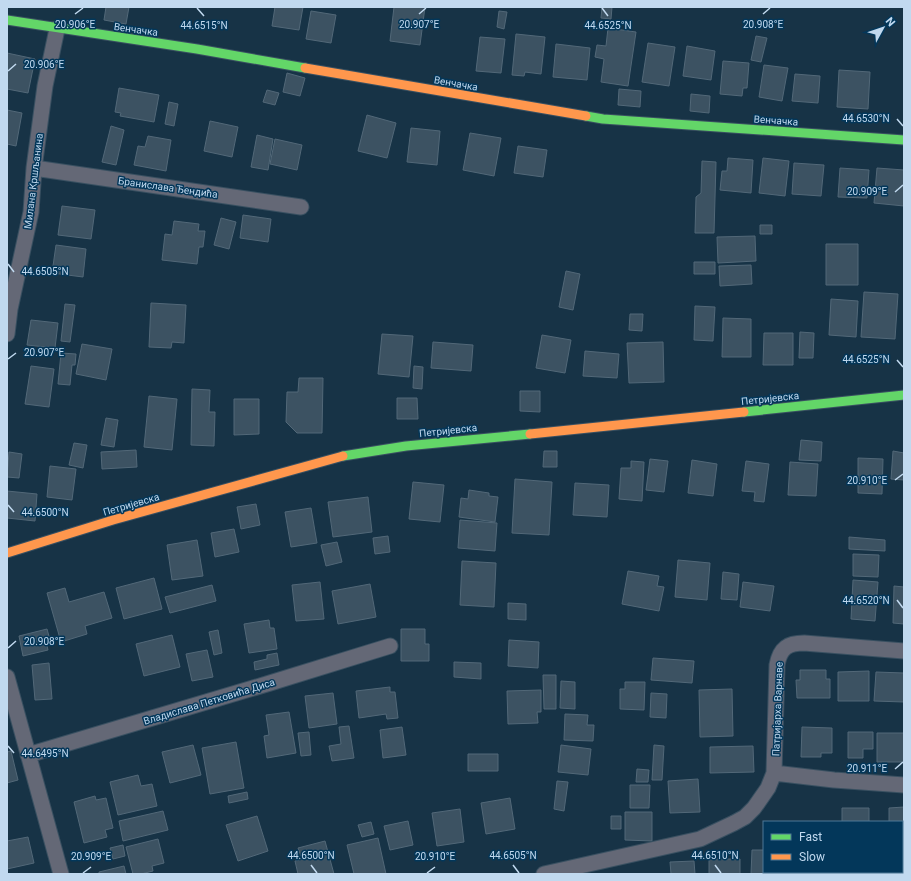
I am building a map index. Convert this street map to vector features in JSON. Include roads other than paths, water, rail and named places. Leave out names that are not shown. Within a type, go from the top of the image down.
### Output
[{"type":"main road","name":"Венчачка","points":[[7,20],[205,51],[603,119],[904,140]]},
{"type":"main road","name":"Петријевска","points":[[7,553],[120,518],[336,457],[361,452],[428,443],[640,423],[904,395]]},
{"type":"street","name":"Милана Кршљанина","points":[[7,334],[8,309],[31,212],[34,168],[45,86],[57,29]]},
{"type":"street","name":"Бранислава Ђендића","points":[[34,168],[301,207]]},
{"type":"street","name":"Патријарха Варнаве","points":[[774,773],[777,665],[780,653],[787,646],[794,643],[804,642],[904,651]]},
{"type":"street","name":"Владислава Петковића Диса","points":[[28,755],[390,646]]},
{"type":"street","points":[[7,677],[61,874]]},
{"type":"street","points":[[544,874],[700,839],[745,817],[754,808],[768,788],[774,773],[834,780],[904,785]]}]
